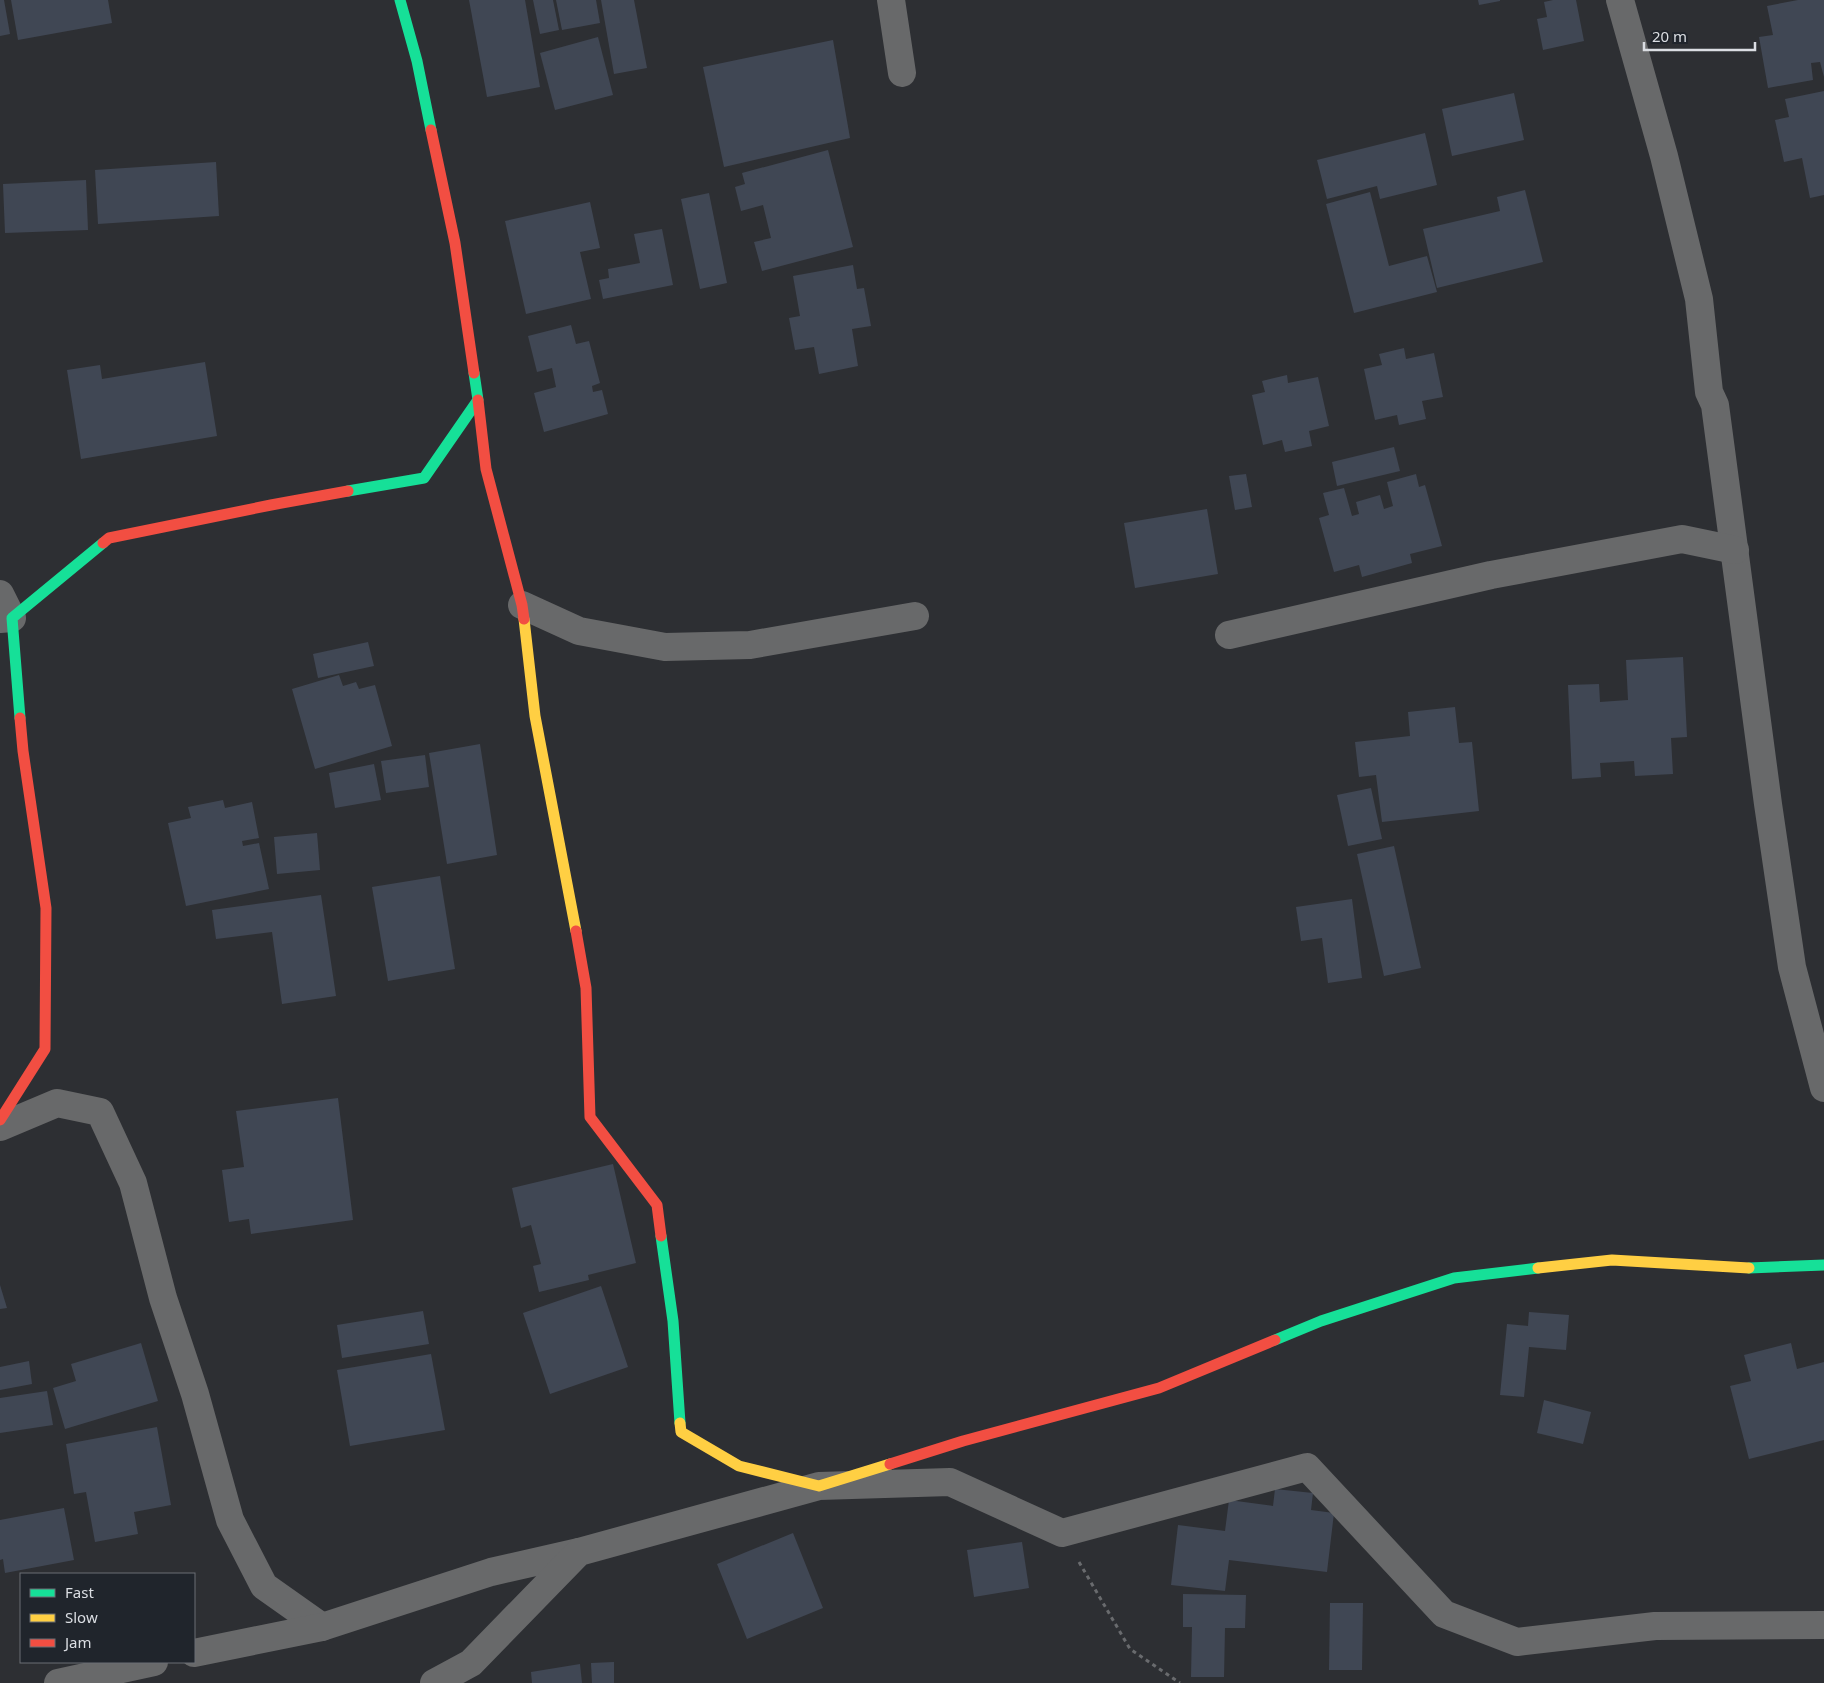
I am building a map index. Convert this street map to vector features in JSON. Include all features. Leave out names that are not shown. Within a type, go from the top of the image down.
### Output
[{"type":"street","points":[[400,0],[417,61],[455,243],[486,469],[522,604],[535,716],[586,988],[590,1117],[657,1205],[672,1321],[680,1432],[740,1466],[819,1486],[950,1482],[1062,1532],[1307,1467],[1444,1614],[1516,1642],[1655,1626],[1824,1625]]},
{"type":"street","points":[[892,0],[902,73]]},
{"type":"street","points":[[1620,0],[1664,156],[1700,299],[1708,392],[1715,405],[1768,804],[1792,967],[1824,1088]]},
{"type":"street","points":[[6,619],[109,538],[271,505],[424,478],[478,400]]},
{"type":"street","points":[[1229,635],[1491,575],[1682,538],[1735,550]]},
{"type":"street","points":[[0,594],[6,619],[46,908],[45,1049],[0,1120]]},
{"type":"street","points":[[522,604],[579,631],[665,647],[750,645],[914,616]]},
{"type":"street","points":[[0,1127],[56,1103],[100,1112],[133,1183],[163,1298],[195,1394],[230,1520],[264,1586],[322,1627]]},
{"type":"street","points":[[195,1653],[322,1627],[491,1572],[579,1552],[819,1486],[963,1440],[1159,1388],[1321,1321],[1454,1278],[1612,1260],[1754,1268],[1824,1265]]},
{"type":"street","points":[[434,1683],[471,1663],[579,1552]]},
{"type":"street","points":[[58,1683],[149,1663]]},
{"type":"path","points":[[1062,1532],[1130,1649],[1180,1683]]},
{"type":"building","points":[[0,0],[4,0],[10,34],[0,36]]},
{"type":"building","points":[[11,0],[108,0],[112,23],[18,40]]},
{"type":"building","points":[[469,0],[525,0],[540,87],[487,97]]},
{"type":"building","points":[[533,0],[553,0],[559,30],[540,34]]},
{"type":"building","points":[[556,0],[596,0],[600,23],[562,30]]},
{"type":"building","points":[[601,0],[634,0],[647,68],[614,74]]},
{"type":"building","points":[[1478,0],[1500,0],[1500,1],[1479,5]]},
{"type":"building","points":[[1576,0],[1584,41],[1543,50],[1537,19],[1547,17],[1544,2]]},
{"type":"building","points":[[1798,0],[1824,0],[1824,77],[1820,62],[1811,63],[1813,80],[1768,88],[1759,37],[1773,35],[1767,6]]},
{"type":"building","points":[[598,37],[613,95],[555,110],[540,53]]},
{"type":"building","points":[[833,40],[850,138],[724,167],[703,67]]},
{"type":"building","points":[[1824,91],[1824,195],[1810,198],[1802,158],[1784,162],[1775,120],[1789,117],[1785,99]]},
{"type":"building","points":[[1514,93],[1524,140],[1452,156],[1442,109]]},
{"type":"building","points":[[1425,133],[1437,185],[1380,199],[1377,186],[1327,199],[1317,160]]},
{"type":"building","points":[[828,150],[853,247],[762,271],[754,242],[771,238],[763,205],[741,211],[735,187],[745,184],[742,173]]},
{"type":"building","points":[[216,162],[219,216],[98,224],[95,170]]},
{"type":"building","points":[[86,180],[88,230],[5,233],[3,184]]},
{"type":"building","points":[[1525,190],[1543,262],[1437,288],[1423,229],[1500,211],[1497,197]]},
{"type":"building","points":[[1370,192],[1389,266],[1427,256],[1437,292],[1354,313],[1326,204]]},
{"type":"building","points":[[709,193],[727,283],[700,289],[681,199]]},
{"type":"building","points":[[590,202],[600,248],[580,252],[591,299],[526,314],[505,221]]},
{"type":"building","points":[[662,229],[673,285],[603,299],[599,280],[609,278],[608,269],[640,263],[634,234]]},
{"type":"building","points":[[853,265],[857,289],[864,288],[871,326],[852,329],[858,366],[819,374],[814,347],[795,350],[789,318],[800,316],[793,276]]},
{"type":"building","points":[[571,325],[576,344],[589,341],[600,383],[592,386],[593,392],[602,390],[608,414],[544,432],[534,393],[556,387],[552,368],[537,372],[528,336]]},
{"type":"building","points":[[1404,348],[1406,359],[1434,353],[1443,397],[1422,401],[1426,419],[1399,425],[1397,415],[1375,420],[1364,369],[1382,365],[1379,354]]},
{"type":"building","points":[[205,362],[217,436],[81,459],[67,370],[100,365],[102,379]]},
{"type":"building","points":[[1287,375],[1288,383],[1318,377],[1329,426],[1309,431],[1312,446],[1285,452],[1282,440],[1263,445],[1252,395],[1265,392],[1262,381]]},
{"type":"building","points":[[1394,447],[1400,471],[1337,486],[1332,462]]},
{"type":"building","points":[[1246,474],[1252,507],[1235,510],[1229,476]]},
{"type":"building","points":[[1416,474],[1419,487],[1425,485],[1442,546],[1410,554],[1412,563],[1362,577],[1359,565],[1334,572],[1319,518],[1329,515],[1323,493],[1344,488],[1352,516],[1359,514],[1356,502],[1380,495],[1384,509],[1393,506],[1387,482]]},
{"type":"building","points":[[1207,509],[1218,574],[1135,588],[1124,523]]},
{"type":"building","points":[[368,642],[374,666],[318,678],[313,654]]},
{"type":"building","points":[[1683,657],[1687,737],[1671,738],[1673,774],[1635,776],[1634,761],[1600,763],[1601,777],[1572,779],[1568,685],[1599,684],[1600,702],[1628,700],[1626,660]]},
{"type":"building","points":[[339,675],[343,686],[356,682],[359,689],[375,685],[392,746],[315,769],[292,689]]},
{"type":"building","points":[[1455,707],[1459,743],[1472,742],[1479,811],[1382,822],[1376,775],[1359,777],[1355,742],[1410,736],[1408,712]]},
{"type":"building","points":[[480,744],[497,855],[447,864],[429,753]]},
{"type":"building","points":[[425,755],[429,787],[386,793],[381,761]]},
{"type":"building","points":[[374,764],[381,800],[335,808],[329,773]]},
{"type":"building","points":[[1371,788],[1382,839],[1348,846],[1337,795]]},
{"type":"building","points":[[223,800],[225,808],[252,802],[259,838],[242,841],[243,846],[259,843],[269,889],[186,906],[168,823],[191,818],[188,807]]},
{"type":"building","points":[[317,833],[320,870],[277,874],[274,837]]},
{"type":"building","points":[[1394,846],[1421,968],[1384,976],[1357,854]]},
{"type":"building","points":[[440,876],[455,969],[388,981],[372,887]]},
{"type":"building","points":[[321,895],[336,996],[282,1004],[272,932],[216,939],[212,910]]},
{"type":"building","points":[[1352,899],[1362,978],[1328,983],[1322,938],[1301,941],[1296,907]]},
{"type":"building","points":[[338,1098],[353,1220],[251,1234],[249,1219],[229,1222],[222,1170],[244,1167],[236,1111]]},
{"type":"building","points":[[613,1164],[636,1263],[588,1275],[589,1280],[539,1292],[533,1266],[541,1264],[531,1225],[521,1228],[512,1188]]},
{"type":"building","points":[[0,1285],[7,1308],[0,1309]]},
{"type":"building","points":[[601,1286],[628,1367],[550,1394],[523,1313]]},
{"type":"building","points":[[423,1311],[429,1344],[342,1358],[337,1325]]},
{"type":"building","points":[[1529,1312],[1569,1315],[1566,1350],[1529,1347],[1524,1397],[1500,1395],[1507,1324],[1528,1326]]},
{"type":"building","points":[[141,1343],[158,1401],[65,1429],[53,1388],[76,1381],[71,1364]]},
{"type":"building","points":[[1791,1343],[1797,1369],[1824,1362],[1824,1440],[1749,1459],[1730,1386],[1751,1381],[1744,1355]]},
{"type":"building","points":[[431,1354],[445,1430],[350,1446],[337,1370]]},
{"type":"building","points":[[29,1361],[32,1384],[0,1390],[0,1367]]},
{"type":"building","points":[[47,1391],[53,1425],[0,1433],[0,1398]]},
{"type":"building","points":[[1544,1400],[1591,1412],[1583,1444],[1537,1433]]},
{"type":"building","points":[[157,1427],[171,1505],[134,1512],[138,1534],[95,1542],[86,1492],[74,1494],[66,1444]]},
{"type":"building","points":[[1275,1489],[1313,1493],[1311,1510],[1334,1513],[1327,1572],[1229,1560],[1225,1591],[1171,1585],[1178,1525],[1225,1531],[1229,1500],[1273,1506]]},
{"type":"building","points":[[64,1508],[74,1560],[5,1573],[3,1559],[0,1560],[0,1520]]},
{"type":"building","points":[[793,1533],[823,1608],[747,1639],[717,1564]]},
{"type":"building","points":[[1022,1542],[1029,1588],[974,1597],[967,1550]]},
{"type":"building","points":[[1183,1594],[1246,1595],[1245,1628],[1225,1628],[1224,1677],[1191,1677],[1192,1627],[1183,1627]]},
{"type":"building","points":[[1330,1603],[1363,1603],[1362,1670],[1329,1670]]},
{"type":"building","points":[[614,1662],[614,1683],[592,1683],[591,1663]]},
{"type":"building","points":[[580,1664],[582,1683],[532,1683],[531,1672]]},
{"type":"traffic: fast","points":[[400,0],[417,61],[431,130]]},
{"type":"traffic: fast","points":[[348,491],[424,478],[478,400],[474,373]]},
{"type":"traffic: fast","points":[[20,718],[12,618],[103,543]]},
{"type":"traffic: fast","points":[[661,1236],[673,1321],[680,1423]]},
{"type":"traffic: fast","points":[[1749,1268],[1824,1265]]},
{"type":"traffic: fast","points":[[1275,1340],[1321,1321],[1454,1278],[1538,1268]]},
{"type":"traffic: slow","points":[[524,619],[535,716],[576,931]]},
{"type":"traffic: slow","points":[[1538,1268],[1612,1260],[1749,1268]]},
{"type":"traffic: slow","points":[[680,1423],[681,1432],[739,1466],[819,1486],[890,1464]]},
{"type":"traffic: jam","points":[[431,130],[455,243],[474,373]]},
{"type":"traffic: jam","points":[[478,400],[486,469],[524,619]]},
{"type":"traffic: jam","points":[[103,543],[109,538],[348,491]]},
{"type":"traffic: jam","points":[[0,1120],[45,1049],[46,908],[23,751],[20,718]]},
{"type":"traffic: jam","points":[[576,931],[586,988],[590,1117],[657,1205],[661,1236]]},
{"type":"traffic: jam","points":[[890,1464],[963,1441],[1159,1388],[1275,1340]]}]
